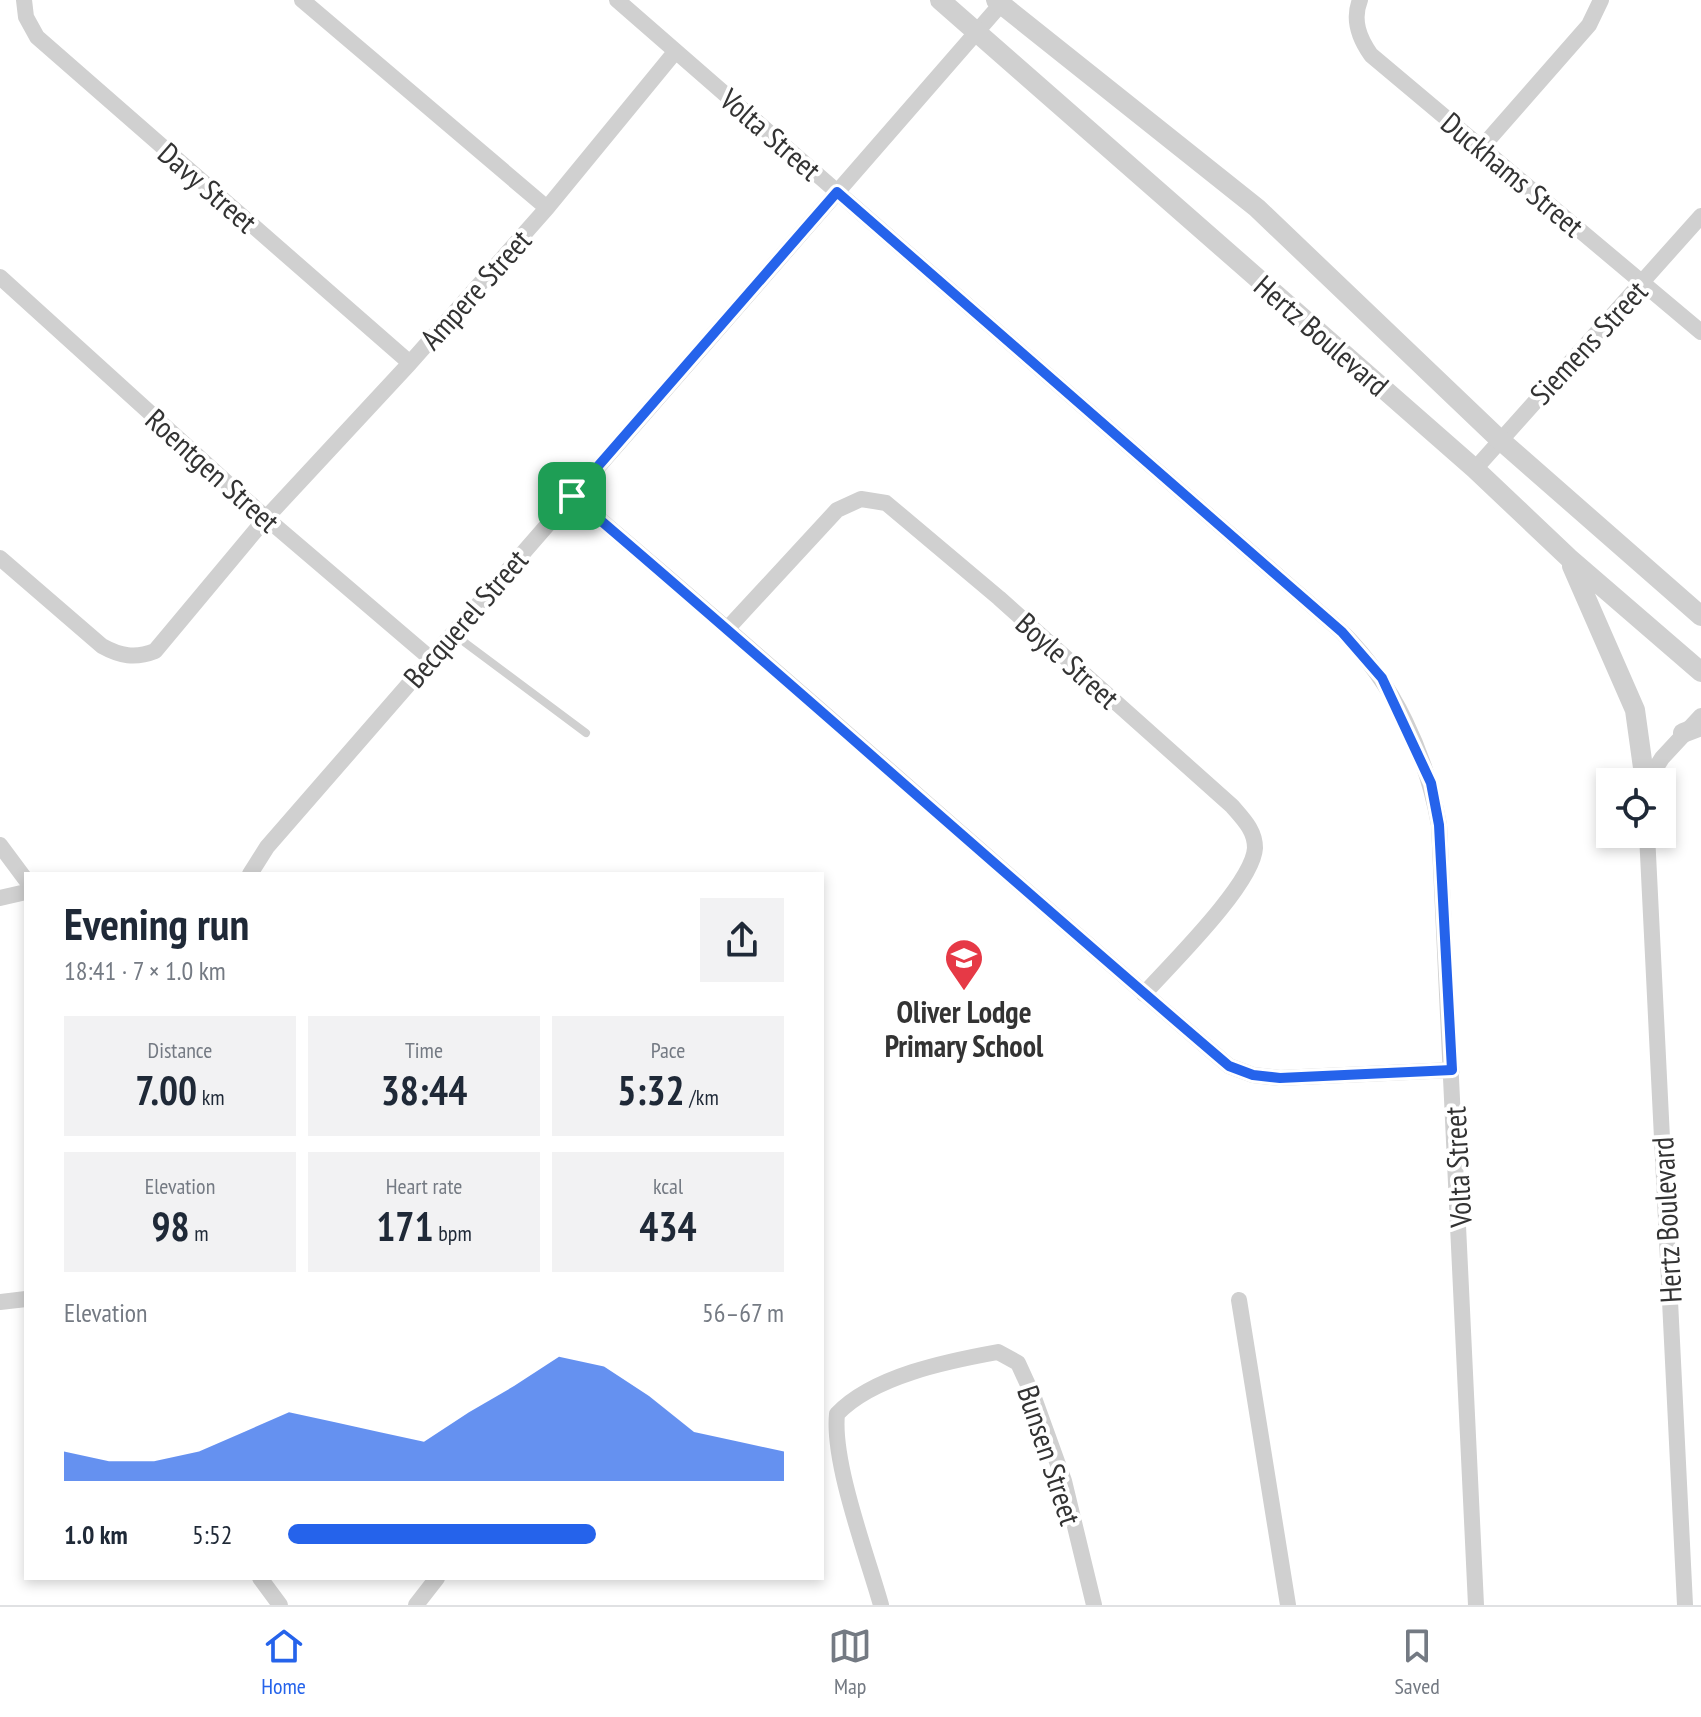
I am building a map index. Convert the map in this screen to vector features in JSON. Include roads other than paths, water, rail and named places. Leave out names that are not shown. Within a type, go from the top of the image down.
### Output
[{"type":"street","name":"Davy Street","points":[[24,0],[26,17],[37,37],[410,363]]},
{"type":"street","points":[[302,0],[547,208]]},
{"type":"street","points":[[617,0],[675,52]]},
{"type":"street","name":"Hertz Boulevard","points":[[940,0],[1475,469],[1569,558],[1701,672]]},
{"type":"street","name":"Duckhams Street","points":[[1360,0],[1356,23],[1362,42],[1371,55],[1701,332]]},
{"type":"street","points":[[1482,147],[1589,25],[1601,0]]},
{"type":"street","name":"Hertz Boulevard","points":[[999,2],[1257,208],[1499,439],[1701,616]]},
{"type":"street","name":"Becquerel Street","points":[[251,872],[267,847],[451,632],[837,192],[999,2]]},
{"type":"street","name":"Ampere Street","points":[[0,558],[102,646],[116,654],[144,656],[155,651],[266,518],[410,363],[547,208],[675,52]]},
{"type":"street","name":"Volta Street","points":[[675,52],[1342,632],[1382,678],[1420,754],[1431,783],[1439,825],[1476,1605]]},
{"type":"street","name":"Siemens Street","points":[[1475,469],[1701,216]]},
{"type":"street","name":"Roentgen Street","points":[[0,277],[266,518],[430,658]]},
{"type":"street","points":[[572,496],[728,628],[1229,1066],[1253,1075],[1280,1078],[1452,1070]]},
{"type":"street","name":"Boyle Street","points":[[728,628],[837,510],[861,499],[886,503],[999,598],[1232,806],[1254,837],[1255,848],[1249,868],[1224,904],[1144,994]]},
{"type":"street","points":[[1569,558],[1635,710],[1644,768]]},
{"type":"street","points":[[1655,768],[1692,730],[1701,716]]},
{"type":"street","points":[[0,845],[24,877]]},
{"type":"street","name":"Hertz Boulevard","points":[[1648,848],[1685,1605]]},
{"type":"street","points":[[0,898],[24,892]]},
{"type":"street","points":[[0,1302],[24,1299]]},
{"type":"street","points":[[1239,1300],[1288,1605]]},
{"type":"street","name":"Bunsen Street","points":[[881,1605],[837,1443],[837,1414],[866,1391],[911,1373],[998,1352],[1018,1363],[1034,1398],[1064,1481],[1094,1605]]},
{"type":"street","points":[[261,1580],[280,1605]]},
{"type":"street","points":[[416,1605],[435,1580]]},
{"type":"lane","points":[[451,632],[586,733]]},
{"type":"place","name":"Oliver Lodge Primary School","points":[[964,992]]}]
